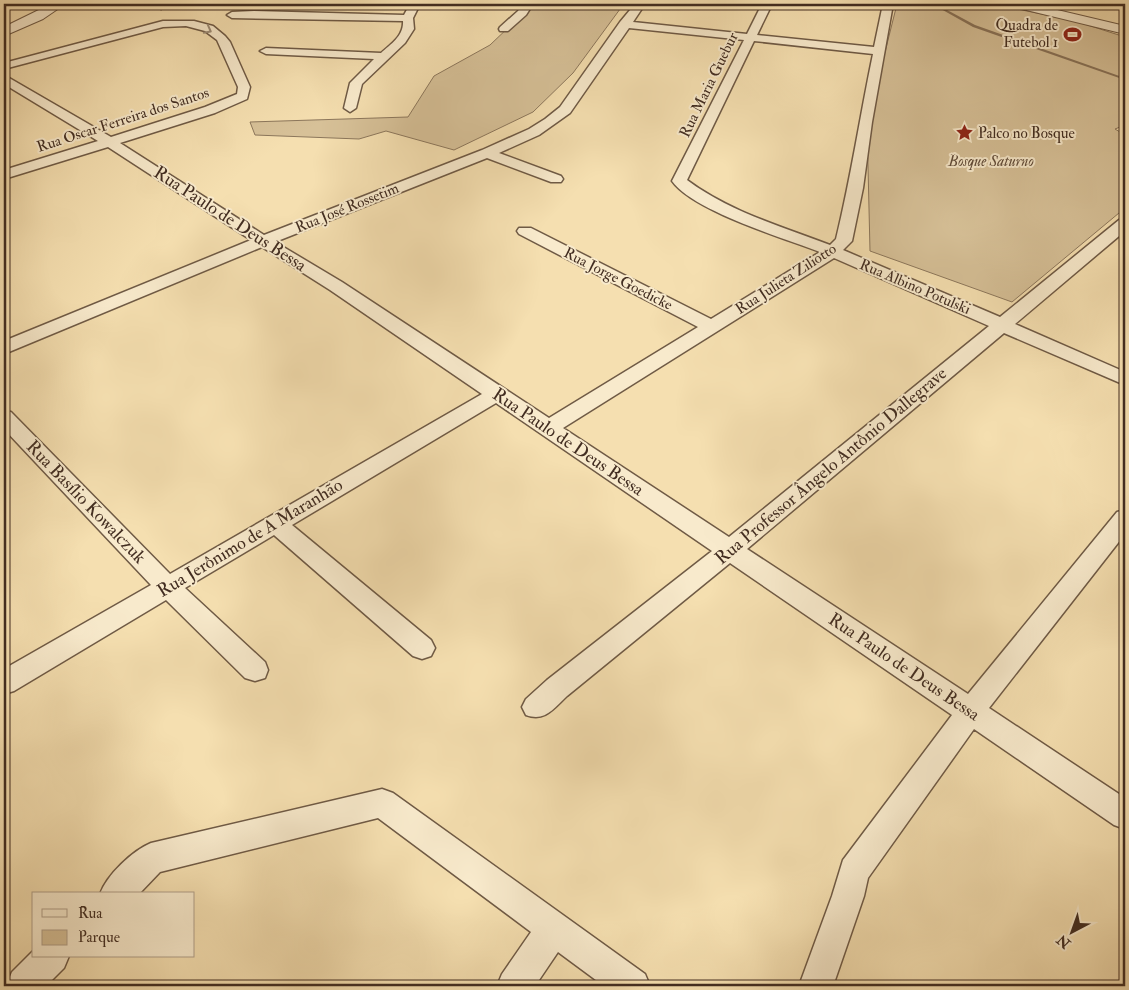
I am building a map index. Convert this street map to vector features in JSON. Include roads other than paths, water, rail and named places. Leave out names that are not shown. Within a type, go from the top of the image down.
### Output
[{"type":"street","points":[[4,32],[32,20],[59,4]]},
{"type":"street","points":[[350,108],[356,84],[383,56],[401,41],[409,29],[408,18],[415,4]]},
{"type":"street","points":[[504,30],[522,13],[528,4]]},
{"type":"street","name":"Rua José Rossetim","points":[[4,348],[263,241],[487,153],[534,132],[565,110],[624,24],[640,4]]},
{"type":"street","name":"Rua Maria Guebur","points":[[679,182],[767,4]]},
{"type":"street","name":"Rua Julieta Ziliotto","points":[[548,428],[832,252],[844,241],[856,188],[865,122],[888,4]]},
{"type":"street","points":[[1018,4],[1125,30]]},
{"type":"street","points":[[232,15],[263,14],[408,18]]},
{"type":"street","name":"Rua Oscar Ferreira dos Santos","points":[[4,66],[163,24],[186,22],[207,29],[220,37],[244,87],[243,96],[223,105],[111,143],[4,175]]},
{"type":"street","points":[[624,24],[879,51]]},
{"type":"street","points":[[266,51],[383,56]]},
{"type":"street","name":"Rua Paulo de Deus Bessa","points":[[4,79],[111,143],[336,286],[1125,815]]},
{"type":"street","points":[[487,153],[556,179]]},
{"type":"street","name":"Rua Albino Potulski","points":[[679,182],[694,194],[731,212],[832,252],[1125,379]]},
{"type":"street","name":"Rua Professor Ângelo Antônio Dallegrave","points":[[536,707],[557,688],[730,550],[1125,223]]},
{"type":"street","name":"Rua Jorge Goedicke","points":[[525,231],[712,327]]},
{"type":"street","name":"Rua Jerônimo de A Maranhão","points":[[4,682],[496,394]]},
{"type":"street","name":"Rua Basílio Kowalczuk","points":[[4,417],[167,586],[255,670]]},
{"type":"street","points":[[819,978],[848,896],[854,871],[970,711],[1125,518]]},
{"type":"street","points":[[275,523],[422,648]]},
{"type":"street","points":[[118,892],[151,859],[382,803],[633,986]]},
{"type":"street","points":[[514,986],[554,928]]},
{"type":"street","points":[[26,986],[24,984],[50,958]]},
{"type":"waterway","points":[[934,4],[974,26],[1125,79]]},
{"type":"place","name":"Quadra de Futebol 1","points":[[1072,34]]},
{"type":"place","name":"Palco no Bosque","points":[[964,133]]},
{"type":"park label","name":"Bosque Saturno","points":[[991,161]]}]
